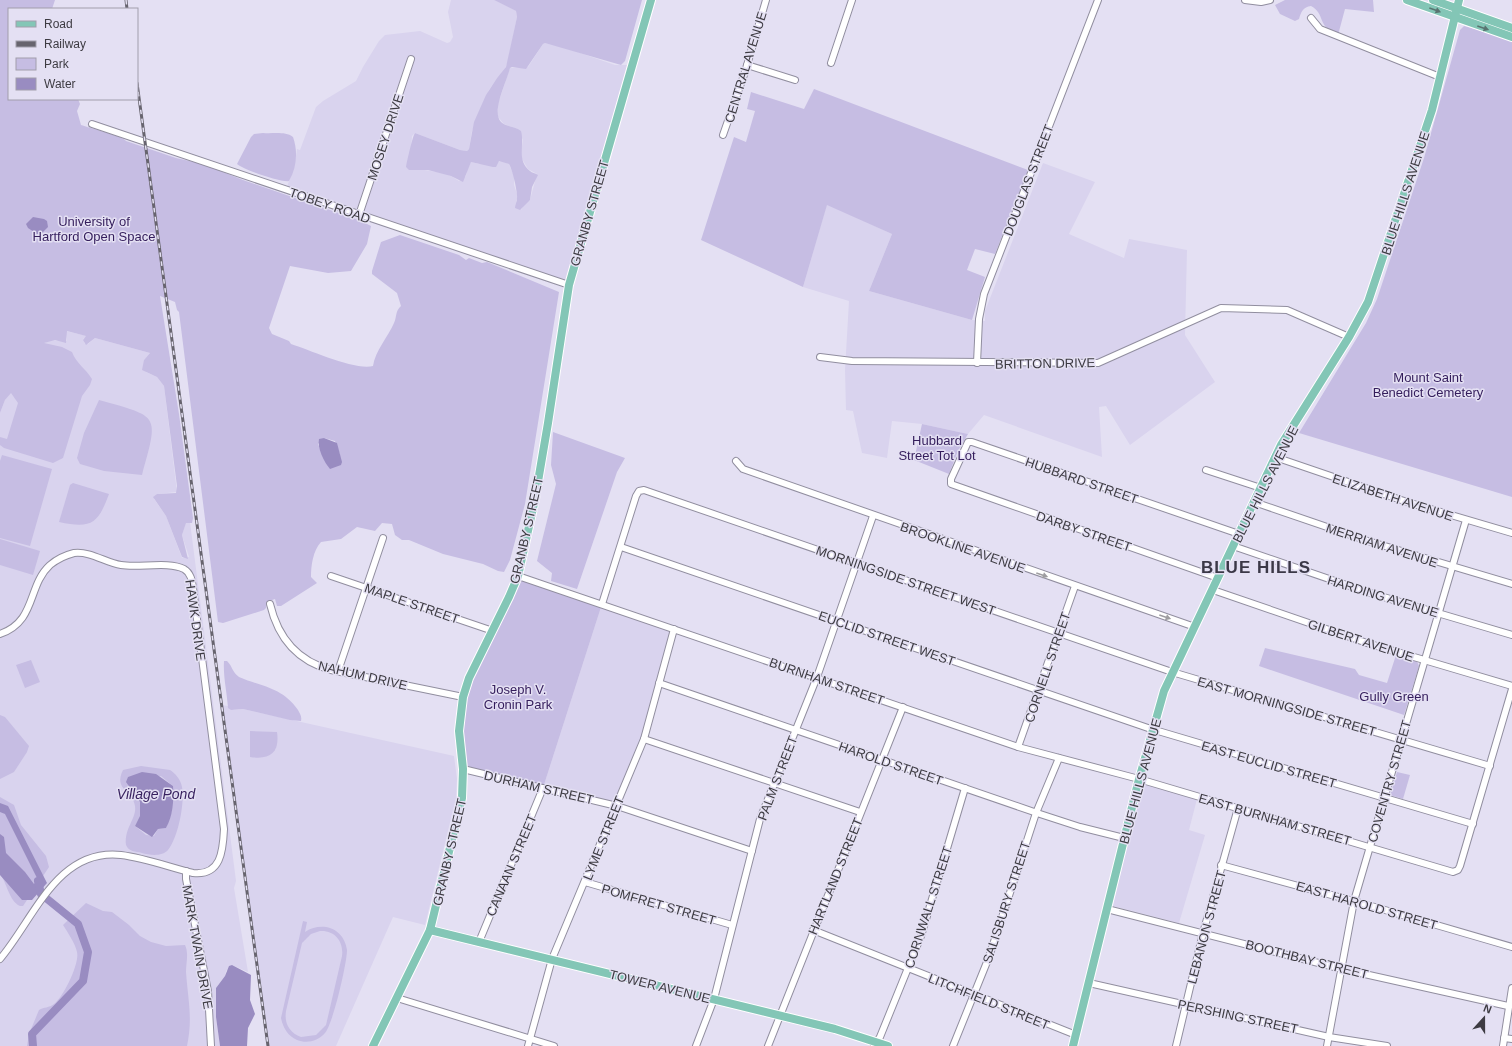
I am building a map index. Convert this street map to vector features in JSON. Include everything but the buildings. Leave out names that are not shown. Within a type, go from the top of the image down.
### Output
[{"type":"main road","name":"GRANBY STREET","points":[[373,1046],[430,930],[462,798],[463,769],[459,731],[463,697],[469,678],[493,631],[518,576],[535,499],[549,421],[569,285],[651,0]]},
{"type":"main road","points":[[1407,0],[1512,37]]},
{"type":"main road","points":[[1433,0],[1512,28]]},
{"type":"main road","name":"BLUE HILLS AVENUE","points":[[1073,1046],[1139,779],[1164,691],[1275,457],[1364,312],[1374,287],[1427,124],[1458,9],[1459,0]]},
{"type":"main road","name":"TOWER AVENUE","points":[[430,930],[780,1015],[835,1029],[875,1044],[888,1046]]},
{"type":"street","name":"CENTRAL AVENUE","points":[[723,135],[747,65],[766,0]]},
{"type":"street","points":[[831,63],[852,0]]},
{"type":"street","name":"DOUGLAS STREET","points":[[977,363],[979,319],[984,294],[1098,0]]},
{"type":"street","points":[[1245,0],[1261,2],[1270,0]]},
{"type":"street","points":[[1310,18],[1320,29],[1440,78]]},
{"type":"street","name":"MOSEY DRIVE","points":[[359,215],[411,60]]},
{"type":"street","points":[[747,65],[795,80]]},
{"type":"street","points":[[785,84],[787,77]]},
{"type":"street","name":"TOBEY ROAD","points":[[92,124],[569,285]]},
{"type":"street","name":"BRITTON DRIVE","points":[[820,357],[852,361],[1098,363],[1221,308],[1287,310],[1349,337]]},
{"type":"street","name":"HUBBARD STREET","points":[[951,484],[951,479],[968,442],[972,442],[1239,534]]},
{"type":"street","name":"ELIZABETH AVENUE","points":[[1275,457],[1466,520],[1512,533]]},
{"type":"street","name":"BROOKLINE AVENUE","points":[[736,461],[742,469],[873,516],[1195,627]]},
{"type":"street","points":[[1206,470],[1261,488]]},
{"type":"street","name":"DARBY STREET","points":[[951,484],[1218,578]]},
{"type":"street","name":"MORNINGSIDE STREET WEST","points":[[621,547],[636,496],[639,491],[644,490],[1172,672]]},
{"type":"street","name":"MERRIAM AVENUE","points":[[1254,502],[1368,541],[1512,584]]},
{"type":"street","name":"PALM STREET","points":[[696,1046],[714,999],[760,819],[817,677],[873,516]]},
{"type":"street","name":"COVENTRY STREET","points":[[1327,1046],[1354,901],[1466,520]]},
{"type":"street","points":[[338,671],[383,538]]},
{"type":"street","name":"HARDING AVENUE","points":[[1233,546],[1363,591],[1512,635]]},
{"type":"street","points":[[602,604],[621,547]]},
{"type":"street","name":"EUCLID STREET WEST","points":[[621,547],[1153,730]]},
{"type":"street","name":"HAWK DRIVE","points":[[0,634],[8,631],[19,623],[28,608],[44,572],[55,561],[75,553],[84,554],[120,565],[172,566],[182,568],[188,572],[193,588],[224,829],[221,852],[216,865],[203,873],[186,872]]},
{"type":"street","name":"MAPLE STREET","points":[[331,576],[493,631]]},
{"type":"street","name":"BURNHAM STREET","points":[[518,576],[1018,747],[1139,779]]},
{"type":"street","name":"CORNELL STREET","points":[[1018,747],[1075,586]]},
{"type":"street","name":"GILBERT AVENUE","points":[[1212,590],[1343,635],[1512,687]]},
{"type":"street","name":"NAHUM DRIVE","points":[[270,604],[279,630],[294,651],[317,666],[463,697]]},
{"type":"street","name":"LYME STREET","points":[[528,1046],[552,959],[644,739],[674,629]]},
{"type":"street","name":"EAST MORNINGSIDE STREET","points":[[1172,672],[1490,766]]},
{"type":"street","name":"HAROLD STREET","points":[[659,683],[1080,827],[1124,838]]},
{"type":"street","points":[[1473,824],[1512,687]]},
{"type":"street","name":"HARTLAND STREET","points":[[768,1046],[903,707]]},
{"type":"street","name":"EAST EUCLID STREET","points":[[1153,730],[1473,824]]},
{"type":"street","points":[[644,739],[860,812]]},
{"type":"street","name":"SALISBURY STREET","points":[[953,1046],[989,957],[1036,812],[1058,758]]},
{"type":"street","name":"DURHAM STREET","points":[[463,769],[617,806],[752,851]]},
{"type":"street","name":"EAST BURNHAM STREET","points":[[1139,779],[1449,871],[1457,870],[1460,866],[1473,824]]},
{"type":"street","name":"CANAAN STREET","points":[[479,942],[543,788]]},
{"type":"street","name":"CORNWALL STREET","points":[[875,1044],[880,1037],[921,936],[965,788]]},
{"type":"street","name":"LEBANON STREET","points":[[1176,1046],[1203,933],[1238,808]]},
{"type":"street","points":[[0,959],[59,877],[69,869],[85,860],[99,856],[124,855],[186,872]]},
{"type":"street","name":"EAST HAROLD STREET","points":[[1221,865],[1354,901],[1512,947]]},
{"type":"street","name":"MARK TWAIN DRIVE","points":[[186,872],[195,929],[208,991],[212,1046]]},
{"type":"street","name":"POMFRET STREET","points":[[585,882],[732,926]]},
{"type":"street","name":"BOOTHBAY STREET","points":[[1107,909],[1342,968],[1508,1006]]},
{"type":"street","name":"LITCHFIELD STREET","points":[[813,930],[1076,1036]]},
{"type":"street","name":"PERSHING STREET","points":[[1089,983],[1329,1037],[1387,1046]]},
{"type":"street","points":[[1503,1046],[1512,988]]},
{"type":"street","points":[[397,998],[554,1046]]},
{"type":"street","points":[[1504,1038],[1512,1039]]},
{"type":"shaded area","points":[[451,0],[494,0],[516,11],[517,17],[508,61],[505,69],[489,90],[472,131],[469,149],[467,151],[460,150],[415,133],[412,136],[411,152],[406,167],[443,173],[459,181],[466,176],[471,162],[479,164],[502,161],[509,164],[514,176],[514,185],[518,197],[516,201],[521,210],[525,203],[530,200],[537,174],[528,169],[522,159],[521,152],[523,140],[518,129],[504,124],[498,117],[498,104],[510,68],[528,67],[545,43],[563,47],[615,65],[627,65],[566,282],[287,187],[295,163],[297,149],[300,150],[316,107],[323,101],[356,81],[379,41],[385,35],[420,31],[447,43],[450,42],[453,37],[448,12]]},
{"type":"shaded area","points":[[1043,163],[1095,182],[1069,234],[1124,258],[1129,239],[1187,250],[1185,335],[1215,382],[1130,445],[1106,406],[1099,407],[1102,457],[984,415],[968,434],[922,424],[892,421],[887,458],[862,453],[853,411],[846,410],[845,370],[849,301],[803,287],[827,204],[892,234],[869,291],[972,320],[985,321],[985,311]]},
{"type":"shaded area","points":[[66,331],[87,336],[83,339],[85,344],[88,344],[95,338],[150,353],[144,360],[146,372],[157,377],[164,386],[177,492],[157,494],[154,499],[166,516],[182,558],[189,557],[182,535],[186,522],[190,522],[236,881],[234,888],[248,972],[232,965],[226,971],[225,976],[216,988],[216,1017],[220,1046],[0,1046],[0,413],[5,400],[22,375],[29,355],[37,346],[51,340],[67,341]]},
{"type":"shaded area","points":[[602,604],[674,629],[644,739],[617,806],[543,788]]},
{"type":"shaded area","points":[[221,705],[228,706],[234,710],[243,709],[454,756],[457,779],[456,798],[425,925],[393,917],[336,1046],[268,1046]]},
{"type":"shaded area","points":[[1146,784],[1197,799],[1189,830],[1205,835],[1179,923],[1113,906],[1141,787],[1142,785]]},
{"type":"green space","name":"University of Hartford Open Space","points":[[0,0],[55,0],[52,8],[8,8],[8,100],[78,100],[80,104],[77,111],[81,125],[176,158],[203,164],[243,180],[359,220],[371,226],[367,244],[351,271],[328,273],[290,266],[269,328],[272,334],[289,341],[291,344],[356,366],[373,366],[376,355],[395,321],[398,310],[401,306],[397,293],[372,274],[372,271],[381,242],[400,235],[459,255],[466,260],[469,258],[482,263],[487,262],[559,292],[525,504],[510,560],[504,572],[498,571],[483,564],[443,554],[409,540],[402,540],[395,535],[392,524],[382,523],[375,531],[357,527],[341,539],[321,542],[318,546],[313,558],[311,572],[311,577],[317,583],[281,606],[277,606],[275,599],[266,602],[266,608],[264,610],[223,623],[218,622],[179,312],[175,302],[160,296],[179,414],[193,518],[192,523],[186,523],[182,535],[188,559],[182,557],[166,516],[153,497],[157,494],[176,493],[177,486],[164,386],[157,377],[142,370],[144,360],[150,353],[95,338],[86,345],[83,340],[86,336],[67,331],[66,343],[55,340],[44,343],[62,347],[72,352],[92,379],[90,385],[82,396],[63,458],[53,463],[4,448],[0,445],[0,437],[7,439],[18,403],[11,393],[5,400],[0,413]],"holes":[[[324,438],[335,441],[340,455],[321,451],[318,444]]]},
{"type":"green space","points":[[494,0],[642,0],[625,61],[621,65],[545,43],[526,69],[510,68],[499,104],[498,117],[503,124],[521,131],[523,162],[530,171],[538,175],[532,187],[530,200],[520,210],[515,208],[517,191],[509,164],[499,161],[496,167],[493,167],[471,162],[463,182],[451,176],[428,170],[409,170],[406,167],[415,133],[460,150],[467,151],[469,149],[474,122],[486,95],[506,67],[517,17],[516,11]]},
{"type":"green space","points":[[1285,0],[1373,0],[1374,12],[1345,9],[1338,35],[1327,28],[1316,9],[1311,6],[1304,9],[1299,19],[1295,21],[1280,14],[1275,5]]},
{"type":"green space","name":"Mount Saint Benedict Cemetery","points":[[1464,26],[1512,39],[1512,497],[1299,433],[1366,323],[1377,299],[1424,158],[1460,30]]},
{"type":"green space","points":[[814,89],[1028,170],[995,254],[975,249],[967,270],[985,277],[972,320],[869,291],[892,234],[827,205],[803,287],[701,240],[734,137],[746,142],[755,111],[747,109],[751,92],[804,109]]},
{"type":"green space","points":[[283,133],[293,137],[296,148],[296,159],[294,170],[289,181],[262,175],[237,164],[251,137],[254,134]]},
{"type":"green space","points":[[99,400],[134,410],[144,415],[150,421],[152,429],[151,440],[142,475],[104,471],[80,464],[77,458],[84,433]]},
{"type":"green space","name":"Hubbard Street Tot Lot","points":[[922,424],[968,434],[958,451],[949,474],[914,460]]},
{"type":"green space","points":[[553,432],[625,458],[617,472],[577,589],[551,581],[552,573],[537,561],[556,484],[551,465]]},
{"type":"green space","points":[[2,455],[52,469],[30,546],[0,538],[0,461]]},
{"type":"green space","points":[[73,483],[109,494],[101,512],[92,522],[79,525],[59,522],[70,485]]},
{"type":"green space","points":[[0,539],[40,551],[33,575],[0,565]]},
{"type":"green space","name":"Joseph V. Cronin Park","points":[[518,576],[602,604],[543,788],[463,769],[461,759],[463,697]]},
{"type":"green space","name":"Gully Green","points":[[1265,648],[1355,669],[1359,675],[1387,683],[1396,655],[1417,661],[1419,666],[1404,715],[1259,666]]},
{"type":"green space","points":[[31,660],[40,682],[25,688],[16,665]]},
{"type":"green space","points":[[224,661],[227,661],[239,677],[278,692],[292,702],[301,716],[301,721],[290,720],[243,709],[231,710],[228,708]]},
{"type":"green space","points":[[0,715],[5,717],[29,746],[27,752],[14,772],[0,779]]},
{"type":"green space","points":[[250,731],[277,732],[277,745],[272,754],[257,758],[250,757]]},
{"type":"green space","points":[[141,766],[170,770],[176,775],[180,782],[183,794],[182,811],[178,829],[172,845],[162,854],[155,855],[131,850],[126,845],[128,828],[134,815],[135,806],[131,796],[124,790],[120,782],[123,770]],"holes":[[[161,776],[173,786],[172,811],[166,828],[158,829],[154,836],[146,835],[135,826],[141,816],[140,802],[127,786]]]},
{"type":"green space","points":[[1397,772],[1410,775],[1403,799],[1390,795]]},
{"type":"green space","points":[[0,797],[14,805],[21,825],[46,856],[49,867],[23,906],[16,904],[13,900],[0,874]]},
{"type":"green space","points":[[86,903],[103,911],[112,912],[140,936],[151,942],[166,946],[185,945],[187,955],[186,972],[190,1018],[187,1046],[27,1046],[29,1034],[39,1010],[52,1005],[58,1000],[70,980],[76,964],[77,952],[63,925]]},
{"type":"green space","points":[[303,921],[307,922],[305,932],[318,927],[325,927],[337,932],[342,936],[347,950],[342,980],[332,1018],[325,1033],[312,1041],[305,1042],[297,1040],[286,1031],[281,1018]],"holes":[[[325,931],[334,935],[340,942],[342,946],[342,956],[326,1025],[316,1035],[301,1037],[294,1033],[287,1024],[286,1011],[302,943],[311,934]]]},
{"type":"water","points":[[33,217],[47,221],[48,227],[42,233],[37,234],[28,228],[26,224]]},
{"type":"water","points":[[324,438],[337,443],[342,462],[341,465],[330,469],[325,463],[320,451],[319,443],[319,439]]},
{"type":"water","name":"Village Pond","points":[[142,772],[156,774],[173,786],[172,808],[166,828],[158,829],[152,837],[135,826],[140,816],[140,802],[126,782],[128,777]]},
{"type":"water","points":[[0,803],[8,806],[47,883],[32,900],[22,900],[0,875],[0,834],[4,837],[6,853],[25,872],[34,884],[38,880],[5,814],[0,812]]},
{"type":"water","points":[[232,965],[251,975],[250,1000],[255,1014],[248,1028],[247,1046],[220,1046],[216,1017],[216,988],[225,976],[229,966]]},
{"type":"waterway","points":[[33,1046],[32,1034],[83,981],[88,952],[78,924],[41,894],[38,881]]},
{"type":"railway","points":[[126,0],[127,8]]},
{"type":"railway","points":[[138,90],[268,1046]]},
{"type":"district","name":"BLUE HILLS","points":[[1256,567]]}]
